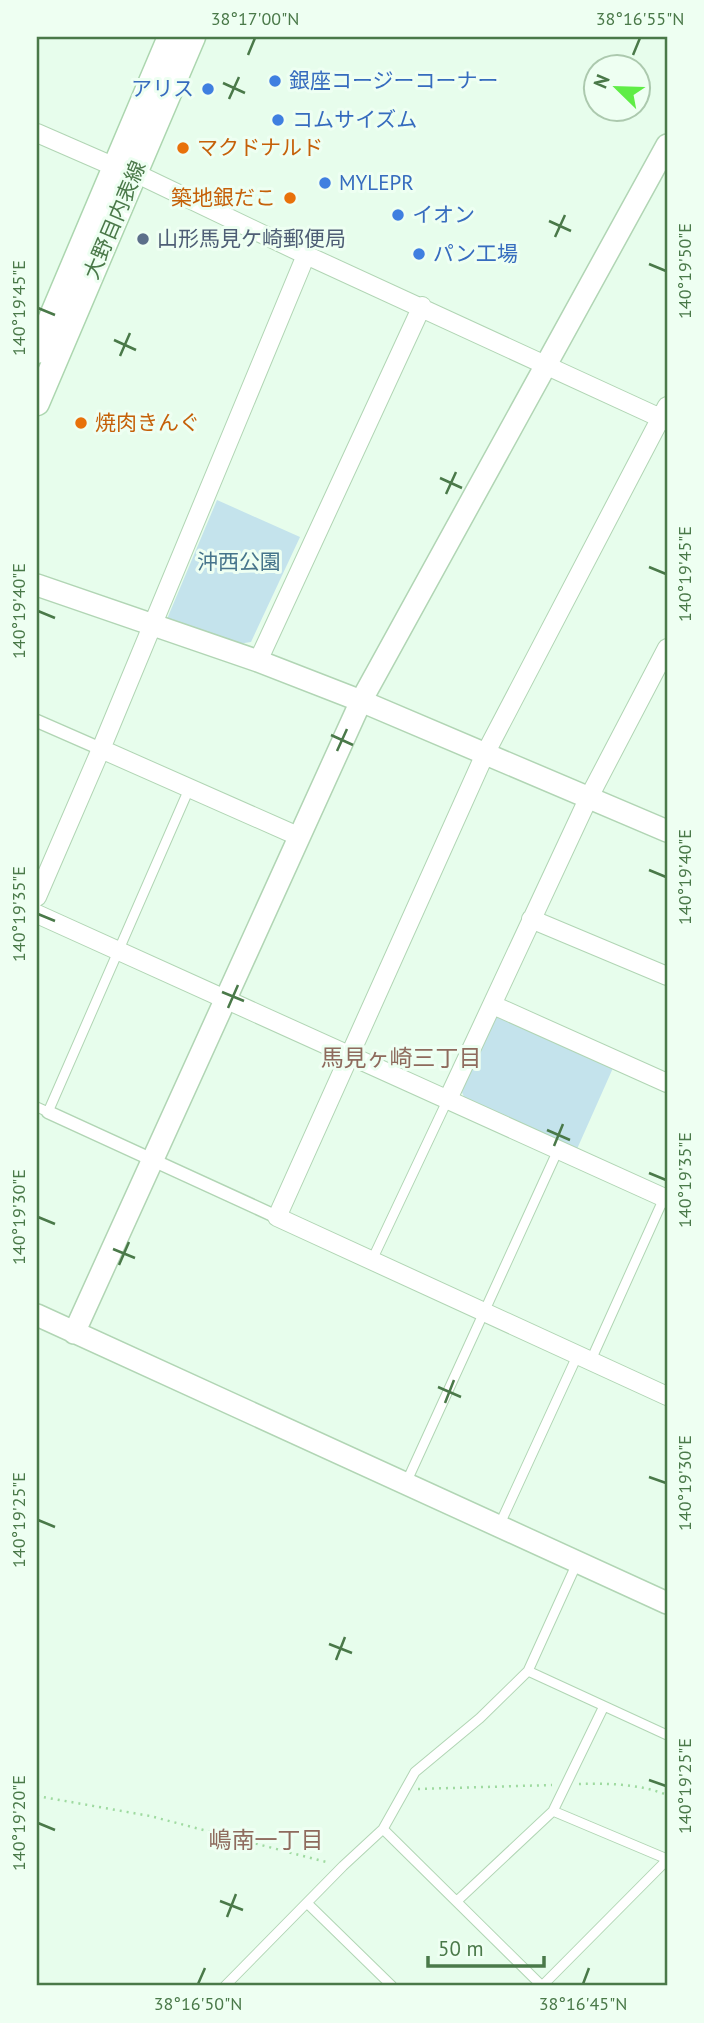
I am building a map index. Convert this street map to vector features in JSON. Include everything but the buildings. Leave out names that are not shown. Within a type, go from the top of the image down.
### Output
[{"type":"main road","name":"大野目内表線","points":[[37,403],[125,170],[170,37]]},
{"type":"main road","name":"大野目内表線","points":[[37,351],[193,37]]},
{"type":"street","points":[[37,133],[125,170],[306,255],[665,415],[485,754],[277,1217]]},
{"type":"street","points":[[74,1333],[362,701],[667,145]]},
{"type":"street","points":[[37,897],[306,255]]},
{"type":"street","points":[[258,661],[422,306]]},
{"type":"street","points":[[37,585],[258,661],[362,701],[667,831]]},
{"type":"street","points":[[448,1100],[588,799],[660,679],[667,648]]},
{"type":"street","points":[[37,721],[300,837]]},
{"type":"street","points":[[37,914],[665,1199]]},
{"type":"street","points":[[531,919],[667,976]]},
{"type":"street","points":[[493,1005],[667,1083]]},
{"type":"street","points":[[42,1109],[667,1396]]},
{"type":"street","points":[[37,1315],[667,1603]]},
{"type":"lane","points":[[42,1109],[119,952],[190,789]]},
{"type":"lane","points":[[372,1260],[448,1100]]},
{"type":"lane","points":[[406,1484],[558,1150]]},
{"type":"lane","points":[[499,1526],[665,1199]]},
{"type":"lane","points":[[232,1984],[342,1866],[383,1829],[415,1772],[480,1718],[528,1671],[578,1562]]},
{"type":"lane","points":[[528,1671],[667,1735]]},
{"type":"lane","points":[[457,1901],[553,1811],[604,1706]]},
{"type":"lane","points":[[383,1829],[542,1986],[667,1859],[553,1811]]},
{"type":"lane","points":[[307,1903],[392,1986]]},
{"type":"path","points":[[405,1790],[615,1785],[657,1790],[667,1795]]},
{"type":"path","points":[[37,1796],[150,1816],[342,1866]]},
{"type":"green space","name":"沖西公園","points":[[217,500],[300,537],[251,642],[238,644],[167,619]]},
{"type":"green space","points":[[492,1013],[613,1068],[577,1149],[464,1097],[459,1085]]},
{"type":"place","name":"銀座コージーコーナー","points":[[275,81]]},
{"type":"place","name":"アリス","points":[[208,89]]},
{"type":"place","name":"コムサイズム","points":[[278,120]]},
{"type":"place","name":"マクドナルド","points":[[183,148]]},
{"type":"place","name":"MYLEPR","points":[[325,183]]},
{"type":"place","name":"築地銀だこ","points":[[290,198]]},
{"type":"place","name":"イオン","points":[[398,215]]},
{"type":"place","name":"山形馬見ケ崎郵便局","points":[[143,239]]},
{"type":"place","name":"パン工場","points":[[419,254]]},
{"type":"place","name":"焼肉きんぐ","points":[[81,423]]},
{"type":"district","name":"馬見ヶ崎三丁目","points":[[401,1058]]},
{"type":"district","name":"嶋南一丁目","points":[[266,1840]]}]
